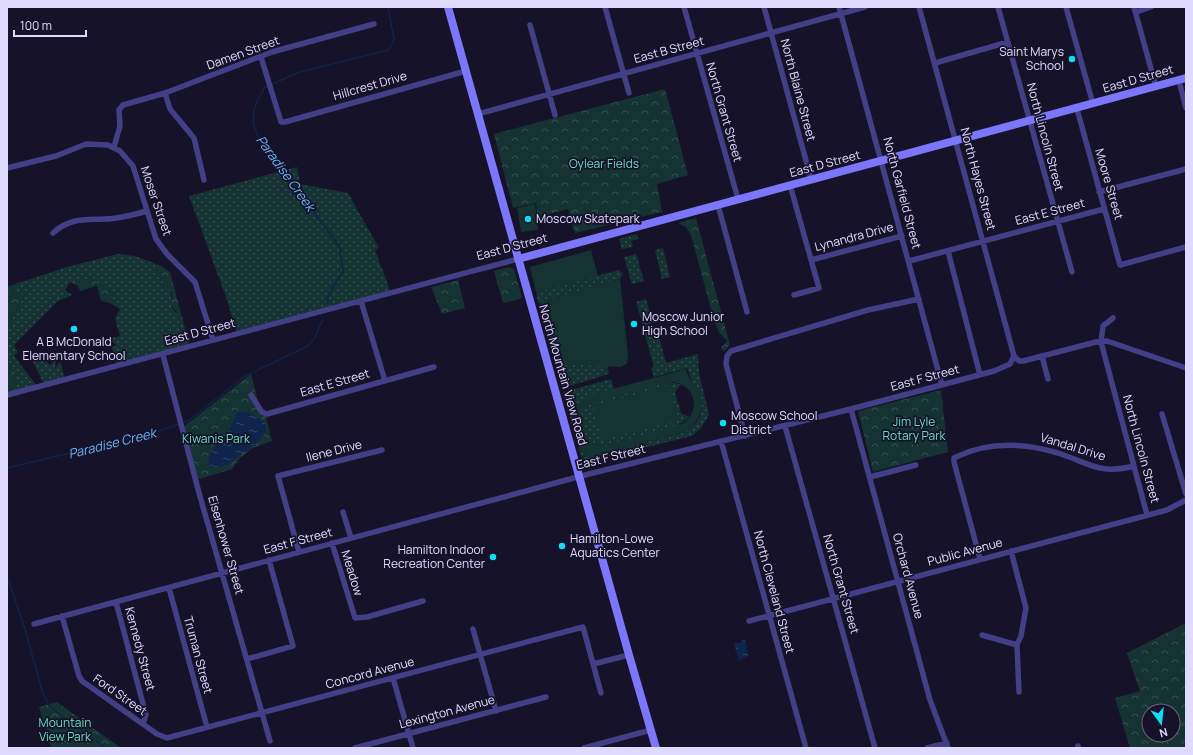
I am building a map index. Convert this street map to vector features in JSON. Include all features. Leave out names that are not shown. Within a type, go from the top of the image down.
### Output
[{"type":"street","name":"North Mountain View Road","points":[[448,7],[656,748]]},
{"type":"street","points":[[604,7],[629,93]]},
{"type":"street","name":"North Grant Street","points":[[684,7],[738,199]]},
{"type":"street","name":"North Blaine Street","points":[[764,7],[811,179]]},
{"type":"street","name":"North Garfield Street","points":[[839,7],[942,385]]},
{"type":"street","name":"East B Street","points":[[478,114],[865,7]]},
{"type":"street","name":"North Hayes Street","points":[[919,7],[984,241],[1014,356]]},
{"type":"street","name":"North Lincoln Street","points":[[998,7],[1072,272]]},
{"type":"street","points":[[1066,7],[1093,104]]},
{"type":"street","points":[[1151,7],[1135,9],[1156,87]]},
{"type":"street","name":"Damen Street","points":[[114,147],[119,132],[120,107],[165,93],[272,52],[374,24]]},
{"type":"street","points":[[530,26],[555,115]]},
{"type":"street","points":[[935,63],[1008,42]]},
{"type":"street","name":"Hillcrest Drive","points":[[261,57],[281,122],[466,71]]},
{"type":"street","points":[[1183,80],[1186,108]]},
{"type":"street","name":"East D Street","points":[[7,395],[1183,80]]},
{"type":"street","points":[[165,93],[170,109],[194,138],[204,180]]},
{"type":"street","name":"Moore Street","points":[[1077,109],[1120,265],[1186,247]]},
{"type":"street","points":[[7,168],[56,156],[86,144],[114,147]]},
{"type":"street","name":"Moser Street","points":[[114,147],[125,155],[133,166],[156,240],[195,282],[213,340]]},
{"type":"street","name":"East E Street","points":[[1100,192],[1186,169]]},
{"type":"street","points":[[790,185],[819,288],[794,295]]},
{"type":"street","points":[[718,205],[747,312]]},
{"type":"street","name":"East E Street","points":[[909,261],[1058,222],[1104,208]]},
{"type":"street","points":[[53,232],[68,222],[79,219],[116,218],[147,211]]},
{"type":"street","name":"Lynandra Drive","points":[[811,260],[902,236]]},
{"type":"street","points":[[948,251],[980,375]]},
{"type":"street","points":[[745,436],[726,364],[727,356],[731,351],[868,310],[919,300]]},
{"type":"street","points":[[361,301],[385,381]]},
{"type":"street","points":[[1102,342],[1103,326],[1113,318]]},
{"type":"street","points":[[1014,356],[1018,361],[1023,361],[1108,341],[1186,368]]},
{"type":"street","name":"North Lincoln Street","points":[[1102,342],[1147,515]]},
{"type":"street","name":"Eisenhower Street","points":[[163,354],[179,419],[270,741]]},
{"type":"street","name":"East F Street","points":[[34,624],[579,476],[785,426],[1006,368],[1014,356]]},
{"type":"street","points":[[1042,356],[1048,379]]},
{"type":"street","name":"East E Street","points":[[251,395],[262,412],[266,414],[434,367]]},
{"type":"street","name":"Orchard Avenue","points":[[851,409],[930,700],[947,746]]},
{"type":"street","points":[[1162,414],[1186,494]]},
{"type":"street","name":"North Grant Street","points":[[785,426],[875,748]]},
{"type":"street","name":"North Cleveland Street","points":[[721,442],[806,748]]},
{"type":"street","name":"Vandal Drive","points":[[980,559],[957,476],[954,462],[956,457],[976,448],[999,445],[1028,445],[1059,453],[1101,469],[1118,469],[1134,466]]},
{"type":"street","name":"Ilene Drive","points":[[298,552],[278,476],[382,450]]},
{"type":"street","points":[[870,477],[916,465]]},
{"type":"street","name":"Public Avenue","points":[[749,621],[1147,515],[1172,508],[1186,500]]},
{"type":"street","points":[[343,512],[351,538]]},
{"type":"street","name":"Meadow","points":[[332,543],[355,618],[358,619],[423,601]]},
{"type":"street","points":[[1010,551],[1026,608],[1021,636],[1017,645],[1019,692]]},
{"type":"street","points":[[247,659],[293,646],[269,560]]},
{"type":"street","name":"Truman Street","points":[[168,588],[207,727]]},
{"type":"street","name":"Kennedy Street","points":[[116,602],[146,715],[143,724]]},
{"type":"street","name":"Ford Street","points":[[62,616],[79,676],[82,681],[163,737]]},
{"type":"street","name":"Concord Avenue","points":[[163,737],[171,738],[207,727],[583,627],[593,664]]},
{"type":"street","points":[[473,629],[496,711]]},
{"type":"street","points":[[982,635],[1017,645]]},
{"type":"street","points":[[601,694],[593,664],[629,655]]},
{"type":"street","points":[[394,678],[413,748]]},
{"type":"street","name":"Lexington Avenue","points":[[355,748],[546,697]]},
{"type":"street","points":[[584,748],[651,730]]},
{"type":"street","points":[[927,748],[947,746]]},
{"type":"green space","name":"Oylear Fields","points":[[665,89],[688,175],[657,184],[662,212],[575,233],[568,209],[538,217],[536,203],[513,208],[494,134]]},
{"type":"green space","points":[[297,167],[300,184],[348,193],[379,248],[375,250],[391,293],[237,334],[226,297],[189,196]]},
{"type":"green space","name":"Moscow Skatepark","points":[[535,204],[538,230],[521,232],[517,208]]},
{"type":"green space","points":[[696,218],[730,345],[724,351],[721,348],[727,341],[719,332],[714,320],[691,235],[686,227],[678,223]]},
{"type":"green space","points":[[637,234],[638,239],[631,241],[633,247],[622,249],[619,239]]},
{"type":"green space","points":[[663,248],[670,277],[662,279],[655,250]]},
{"type":"green space","points":[[591,250],[598,276],[536,292],[530,267]]},
{"type":"green space","points":[[118,254],[135,256],[159,265],[155,274],[162,280],[165,286],[170,288],[173,310],[182,317],[190,347],[117,366],[112,347],[117,345],[106,339],[120,336],[115,318],[120,309],[110,303],[114,294],[97,286],[92,277],[75,285],[70,282],[65,290],[72,295],[56,302],[14,345],[18,352],[14,356],[37,386],[18,392],[14,372],[7,361],[7,329],[25,294],[12,293],[15,284],[67,267]]},
{"type":"green space","points":[[636,254],[644,281],[632,284],[624,257]]},
{"type":"green space","points":[[159,265],[170,272],[182,317],[172,306],[172,293],[170,288],[165,286],[162,280],[155,274]]},
{"type":"green space","points":[[509,267],[514,269],[522,298],[503,303],[494,271]]},
{"type":"green space","points":[[619,270],[623,274],[620,279],[538,303],[536,292]]},
{"type":"green space","points":[[92,277],[95,279],[97,286],[80,291],[77,284]]},
{"type":"green space","points":[[620,279],[628,354],[627,364],[620,367],[556,364],[540,302]]},
{"type":"green space","points":[[458,280],[465,308],[442,314],[431,287]]},
{"type":"green space","points":[[105,283],[107,291],[114,294],[110,303],[101,301],[97,286]]},
{"type":"green space","points":[[15,284],[12,293],[25,294],[7,329],[7,287]]},
{"type":"green space","points":[[646,299],[653,323],[643,326],[636,302]]},
{"type":"green space","points":[[653,325],[656,337],[659,337],[666,363],[698,354],[699,373],[709,415],[701,428],[692,436],[589,462],[584,467],[563,392],[611,379],[614,389],[588,398],[576,409],[573,416],[573,425],[576,436],[585,450],[587,457],[683,432],[694,425],[699,417],[701,402],[687,368],[654,377],[651,368],[654,367],[643,328]]},
{"type":"green space","points":[[40,355],[50,365],[56,360],[55,369],[60,361],[65,378],[44,384],[33,362]]},
{"type":"green space","points":[[7,361],[14,372],[18,392],[7,395]]},
{"type":"green space","points":[[556,364],[607,365],[609,374],[563,388]]},
{"type":"green space","points":[[686,369],[688,376],[701,396],[702,402],[700,414],[697,419],[683,432],[587,457],[574,432],[573,419],[577,408],[585,398],[591,395]],"holes":[[[670,382],[679,383],[690,392],[694,405],[689,418],[682,424],[605,446],[590,441],[585,436],[580,423],[581,416],[591,403]]]},
{"type":"green space","name":"Kiwanis Park","points":[[251,374],[260,409],[265,413],[272,441],[251,449],[239,459],[232,469],[196,480],[182,428]]},
{"type":"green space","points":[[666,382],[681,384],[675,392],[681,413],[690,417],[678,426],[605,446],[595,444],[588,440],[583,434],[580,426],[580,419],[582,412],[587,406],[596,401]]},
{"type":"green space","points":[[669,385],[678,420],[602,440],[593,406]]},
{"type":"green space","name":"Jim Lyle Rotary Park","points":[[941,390],[948,452],[873,472],[858,411]]},
{"type":"green space","points":[[1186,623],[1186,748],[1130,748],[1115,698],[1140,691],[1127,653]]},
{"type":"green space","name":"Mountain View Park","points":[[57,702],[121,748],[51,748],[39,707]]},
{"type":"water","points":[[242,411],[250,413],[265,422],[266,428],[264,434],[260,440],[229,465],[212,468],[209,463],[211,453],[229,431],[236,414]]},
{"type":"water","points":[[743,639],[746,641],[748,656],[739,661],[734,643],[740,643]]},
{"type":"waterway","name":"Paradise Creek","points":[[327,303],[331,290],[343,272],[340,247],[311,206],[281,170],[277,161],[258,137],[253,123],[254,111],[257,101],[265,87],[300,72],[389,50],[394,39],[388,7]]},
{"type":"waterway","name":"Paradise Creek","points":[[183,423],[188,421],[245,376],[308,346],[314,339],[323,319]]},
{"type":"waterway","name":"Paradise Creek","points":[[7,468],[150,434],[179,424]]},
{"type":"waterway","name":"Paradise Creek","points":[[7,576],[24,626],[43,694],[49,705],[106,748]]},
{"type":"place","name":"Saint Marys School","points":[[1072,59]]},
{"type":"place","name":"Moscow Skatepark","points":[[528,219]]},
{"type":"place","name":"Moscow Junior High School","points":[[634,324]]},
{"type":"place","name":"A B McDonald Elementary School","points":[[74,329]]},
{"type":"place","name":"Moscow School District","points":[[723,423]]},
{"type":"place","name":"Hamilton-Lowe Aquatics Center","points":[[562,546]]},
{"type":"place","name":"Hamilton Indoor Recreation Center","points":[[493,557]]}]
